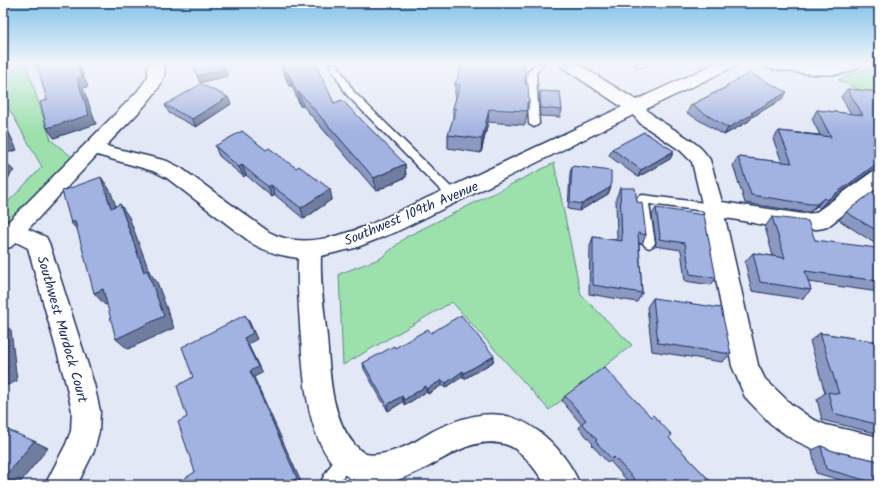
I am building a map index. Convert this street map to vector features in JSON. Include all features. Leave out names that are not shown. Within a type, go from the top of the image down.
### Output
[{"type":"street","points":[[8,236],[150,87]]},
{"type":"street","points":[[603,87],[636,108],[648,120],[687,146],[701,160],[713,208],[745,366],[755,388],[781,414],[802,429],[824,439],[879,452]]},
{"type":"street","name":"Southwest 109th Avenue","points":[[92,148],[160,166],[174,173],[253,232],[272,244],[290,248],[310,248],[344,243],[360,238],[453,196],[679,87]]},
{"type":"street","points":[[713,208],[803,222],[820,221],[879,177]]},
{"type":"street","name":"Southwest Murdock Court","points":[[8,236],[38,244],[80,384],[86,411],[85,432],[80,451],[60,485]]},
{"type":"street","points":[[310,248],[308,271],[320,397],[330,428],[347,458],[358,466],[373,470],[390,468],[472,430],[489,428],[504,429],[521,436],[532,445],[542,455],[565,485]]},
{"type":"lane","points":[[346,87],[350,93],[453,196]]},
{"type":"lane","points":[[532,87],[534,124]]},
{"type":"lane","points":[[649,243],[643,199],[713,208]]},
{"type":"lane","points":[[328,485],[347,458]]},
{"type":"green space","points":[[3,87],[33,87],[51,140],[72,157],[3,235],[3,207],[42,167],[3,98]]},
{"type":"green space","points":[[853,87],[879,87],[879,99]]},
{"type":"green space","points":[[554,163],[581,295],[632,345],[549,410],[452,302],[343,365],[339,274],[381,258],[406,237]]},
{"type":"building","points":[[43,87],[80,87],[89,115],[47,128],[40,102],[47,100]]},
{"type":"building","points":[[196,87],[207,87],[228,97],[192,119],[165,105]]},
{"type":"building","points":[[294,87],[326,87],[334,103],[342,100],[405,164],[374,178],[299,92],[297,93]]},
{"type":"building","points":[[459,87],[528,87],[529,102],[527,102],[527,111],[489,109],[482,139],[448,135],[456,109],[453,108]]},
{"type":"building","points":[[727,87],[777,87],[787,92],[728,128],[691,105]]},
{"type":"building","points":[[847,89],[879,92],[879,162],[827,200],[824,198],[817,204],[751,195],[738,157],[792,163],[779,131],[831,137],[817,110],[863,115]]},
{"type":"building","points":[[540,91],[560,92],[562,110],[541,108]]},
{"type":"building","points":[[242,131],[266,150],[269,148],[296,168],[299,166],[330,189],[301,208],[271,185],[268,187],[242,165],[239,167],[215,146]]},
{"type":"building","points":[[644,132],[674,151],[641,170],[612,149]]},
{"type":"building","points":[[572,166],[611,171],[611,187],[582,204],[570,202]]},
{"type":"building","points":[[101,177],[111,208],[120,204],[144,272],[147,270],[164,316],[116,339],[103,289],[94,293],[75,221],[71,223],[62,191]]},
{"type":"building","points":[[879,187],[879,232],[846,212]]},
{"type":"building","points":[[620,188],[635,188],[637,202],[642,203],[646,235],[638,233],[642,293],[593,285],[593,237],[622,241]]},
{"type":"building","points":[[656,208],[704,215],[716,278],[690,274],[685,243],[659,239],[660,236]]},
{"type":"building","points":[[772,217],[808,221],[815,240],[877,248],[879,252],[879,281],[805,271],[811,290],[760,282],[753,253],[785,258]]},
{"type":"building","points":[[653,298],[721,308],[731,354],[658,343]]},
{"type":"building","points":[[245,315],[253,333],[244,338],[258,367],[250,371],[297,478],[286,485],[174,485],[195,472],[178,422],[187,417],[177,386],[193,377],[182,347]]},
{"type":"building","points":[[461,315],[494,356],[464,373],[463,371],[446,383],[442,380],[427,389],[426,386],[404,400],[402,396],[387,405],[363,363],[394,346],[395,348],[428,329],[431,333]]},
{"type":"building","points":[[820,333],[879,342],[879,425],[833,413],[828,392],[839,394]]},
{"type":"building","points":[[3,334],[7,375],[3,377]]},
{"type":"building","points":[[604,367],[651,417],[653,415],[672,435],[669,438],[714,485],[633,485],[637,482],[614,457],[612,459],[595,441],[597,440],[582,423],[586,420],[565,396]]},
{"type":"building","points":[[3,428],[34,441],[3,479]]},
{"type":"building","points":[[821,446],[833,451],[879,461],[879,484],[826,469]]}]
